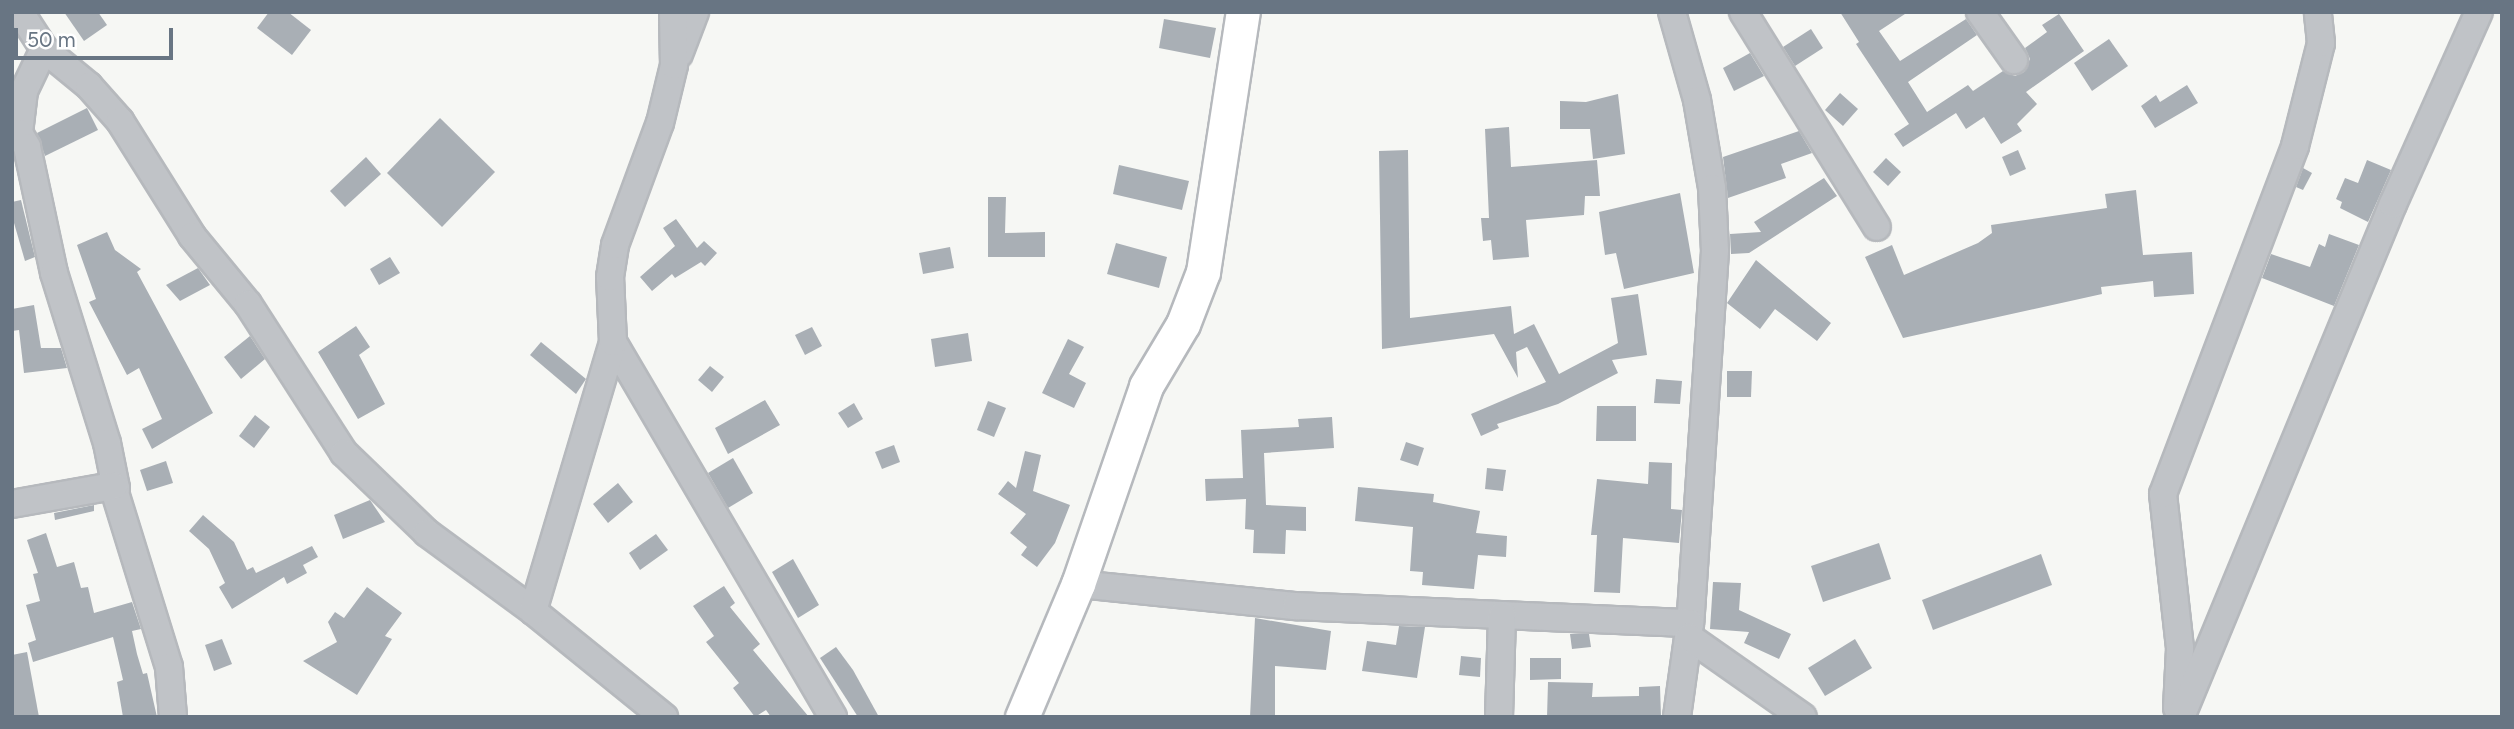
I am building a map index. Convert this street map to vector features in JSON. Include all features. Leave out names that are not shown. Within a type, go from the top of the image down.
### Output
[{"type":"main road","points":[[1022,717],[1078,584],[1146,386],[1183,324],[1203,272],[1244,12]]},
{"type":"street","points":[[20,12],[44,49],[89,86],[120,121],[192,236],[248,304],[344,453],[427,533],[533,611],[664,717]]},
{"type":"street","points":[[673,12],[674,65]]},
{"type":"street","points":[[533,611],[613,342],[610,277],[615,245],[660,123],[674,65],[695,12]]},
{"type":"street","points":[[1672,12],[1697,100],[1712,188],[1715,251],[1690,630],[1677,717]]},
{"type":"street","points":[[1744,12],[1877,227]]},
{"type":"street","points":[[1980,12],[2014,60]]},
{"type":"street","points":[[2179,717],[2180,648],[2163,494],[2206,372],[2295,146],[2321,43],[2318,12]]},
{"type":"street","points":[[2179,717],[2393,204],[2479,12]]},
{"type":"street","points":[[12,504],[113,486],[116,488],[107,443],[20,170],[27,147],[19,133],[20,110],[24,91],[44,49]]},
{"type":"street","points":[[613,342],[833,717]]},
{"type":"street","points":[[113,486],[169,667],[173,717]]},
{"type":"street","points":[[1078,584],[1296,606],[1502,615],[1690,630],[1803,717]]},
{"type":"street","points":[[1499,717],[1502,615]]},
{"type":"building","points":[[64,12],[98,12],[107,25],[84,41]]},
{"type":"building","points":[[269,12],[288,12],[311,30],[292,55],[257,28]]},
{"type":"building","points":[[1840,12],[1908,12],[1879,31],[1900,61],[1966,19],[1977,35],[1908,82],[1927,112],[1968,85],[1973,91],[2003,71],[2015,76],[2024,72],[2030,59],[2025,48],[2047,32],[2042,25],[2059,14],[2084,51],[2026,92],[2037,104],[2017,124],[2022,131],[2001,144],[1984,117],[1966,129],[1956,113],[1903,147],[1894,134],[1909,124],[1856,44],[1859,42]]},
{"type":"building","points":[[1164,19],[1216,28],[1210,58],[1159,48]]},
{"type":"building","points":[[1811,29],[1823,48],[1795,66],[1783,47]]},
{"type":"building","points":[[2109,39],[2128,66],[2092,91],[2074,63]]},
{"type":"building","points":[[1750,53],[1764,76],[1734,91],[1723,68]]},
{"type":"building","points":[[2187,85],[2198,103],[2155,128],[2141,106],[2156,95],[2160,102]]},
{"type":"building","points":[[1840,93],[1858,109],[1843,126],[1825,110]]},
{"type":"building","points":[[1618,94],[1625,154],[1593,159],[1590,129],[1560,129],[1560,101],[1586,102]]},
{"type":"building","points":[[87,108],[98,130],[45,156],[37,133]]},
{"type":"building","points":[[440,118],[495,172],[442,227],[387,173]]},
{"type":"building","points":[[1509,127],[1511,167],[1597,160],[1600,196],[1585,196],[1584,215],[1526,220],[1529,257],[1493,260],[1491,240],[1483,241],[1481,218],[1489,218],[1485,129]]},
{"type":"building","points":[[1799,131],[1812,153],[1781,164],[1786,178],[1728,198],[1723,157]]},
{"type":"building","points":[[1408,150],[1410,318],[1511,306],[1514,334],[1534,324],[1559,374],[1618,343],[1611,298],[1638,294],[1647,355],[1612,360],[1618,373],[1558,404],[1497,424],[1499,428],[1481,436],[1471,414],[1546,382],[1527,347],[1516,352],[1518,378],[1494,334],[1382,349],[1379,151]]},
{"type":"building","points":[[2018,150],[2026,169],[2010,176],[2002,157]]},
{"type":"building","points":[[366,157],[381,174],[345,207],[330,191]]},
{"type":"building","points":[[1886,158],[1901,172],[1888,186],[1873,172]]},
{"type":"building","points":[[2367,160],[2391,170],[2368,222],[2340,208],[2342,202],[2336,199],[2345,178],[2358,183]]},
{"type":"building","points":[[1119,165],[1189,181],[1182,210],[1113,194]]},
{"type":"building","points":[[2303,168],[2312,173],[2303,190],[2296,187]]},
{"type":"building","points":[[1824,178],[1837,196],[1749,253],[1731,254],[1730,234],[1761,232],[1754,222]]},
{"type":"building","points":[[2136,190],[2143,255],[2192,252],[2194,294],[2154,297],[2153,281],[2101,287],[2102,294],[1903,338],[1865,257],[1892,245],[1904,275],[1978,243],[1992,233],[1991,225],[2107,208],[2105,194]]},
{"type":"building","points":[[1680,193],[1694,273],[1624,289],[1616,253],[1605,255],[1599,212]]},
{"type":"building","points":[[988,197],[1006,197],[1005,233],[1045,232],[1045,257],[988,257]]},
{"type":"building","points":[[21,200],[35,257],[25,261],[12,216],[12,202]]},
{"type":"building","points":[[676,219],[697,248],[704,241],[717,253],[705,266],[701,262],[675,278],[672,274],[652,291],[640,277],[675,246],[663,228]]},
{"type":"building","points":[[107,232],[115,250],[141,269],[137,272],[213,413],[152,449],[142,429],[162,419],[139,368],[127,375],[89,302],[96,299],[77,245]]},
{"type":"building","points":[[2329,234],[2359,245],[2334,306],[2262,278],[2271,254],[2310,267],[2319,244],[2325,247]]},
{"type":"building","points":[[1116,243],[1167,257],[1159,288],[1107,274]]},
{"type":"building","points":[[950,247],[954,268],[923,274],[919,253]]},
{"type":"building","points":[[390,257],[400,273],[379,285],[370,269]]},
{"type":"building","points":[[1756,260],[1831,323],[1817,341],[1775,309],[1760,329],[1727,303]]},
{"type":"building","points":[[198,268],[210,285],[180,301],[166,285]]},
{"type":"building","points":[[34,305],[41,348],[61,348],[67,368],[24,373],[19,330],[12,331],[12,309]]},
{"type":"building","points":[[356,326],[370,347],[359,355],[385,404],[358,419],[318,352]]},
{"type":"building","points":[[812,327],[822,346],[805,355],[795,335]]},
{"type":"building","points":[[968,333],[972,361],[935,367],[931,339]]},
{"type":"building","points":[[250,336],[265,359],[241,379],[224,357]]},
{"type":"building","points":[[1068,339],[1084,347],[1069,374],[1086,383],[1074,408],[1042,393]]},
{"type":"building","points":[[541,342],[586,379],[576,394],[530,355]]},
{"type":"building","points":[[710,366],[724,377],[712,392],[698,380]]},
{"type":"building","points":[[1727,371],[1752,371],[1751,397],[1727,397]]},
{"type":"building","points":[[1656,379],[1682,381],[1680,404],[1654,403]]},
{"type":"building","points":[[765,400],[780,425],[728,454],[715,428]]},
{"type":"building","points":[[988,401],[1006,408],[994,437],[977,430]]},
{"type":"building","points":[[854,403],[863,419],[848,428],[838,413]]},
{"type":"building","points":[[1597,406],[1636,406],[1636,441],[1596,441]]},
{"type":"building","points":[[255,415],[270,427],[254,448],[239,436]]},
{"type":"building","points":[[1332,417],[1334,448],[1264,453],[1266,505],[1306,507],[1306,531],[1286,530],[1285,554],[1253,553],[1254,530],[1245,529],[1246,499],[1206,501],[1205,479],[1243,478],[1241,430],[1299,427],[1298,419]]},
{"type":"building","points":[[1406,442],[1424,448],[1418,466],[1400,460]]},
{"type":"building","points":[[894,445],[900,462],[882,469],[875,452]]},
{"type":"building","points":[[1025,451],[1041,455],[1033,491],[1070,505],[1055,543],[1037,567],[1021,555],[1027,547],[1010,533],[1026,514],[998,494],[1008,481],[1016,488]]},
{"type":"building","points":[[733,458],[753,493],[728,508],[708,473]]},
{"type":"building","points":[[166,461],[173,483],[147,491],[140,470]]},
{"type":"building","points":[[1649,462],[1672,463],[1671,509],[1682,510],[1679,543],[1623,538],[1620,593],[1594,592],[1597,535],[1591,535],[1597,479],[1648,484]]},
{"type":"building","points":[[1487,468],[1506,470],[1503,491],[1485,489]]},
{"type":"building","points":[[618,483],[633,502],[608,523],[593,504]]},
{"type":"building","points":[[1358,487],[1434,494],[1433,502],[1480,511],[1476,533],[1507,536],[1506,557],[1478,555],[1474,589],[1422,585],[1423,572],[1410,571],[1413,527],[1355,521]]},
{"type":"building","points":[[370,500],[385,522],[343,539],[334,515]]},
{"type":"building","points":[[94,505],[94,511],[55,520],[54,513]]},
{"type":"building","points":[[203,515],[234,542],[247,570],[253,567],[256,573],[312,546],[318,557],[303,565],[307,573],[287,584],[284,577],[232,609],[219,587],[225,583],[209,549],[189,531]]},
{"type":"building","points":[[46,533],[57,567],[74,562],[81,588],[88,587],[94,613],[132,602],[141,629],[132,631],[137,654],[143,674],[147,673],[157,717],[123,717],[117,682],[123,680],[113,637],[33,662],[28,643],[36,640],[26,605],[40,601],[33,574],[38,573],[27,540]]},
{"type":"building","points":[[656,534],[668,550],[640,570],[629,553]]},
{"type":"building","points":[[1879,543],[1891,579],[1823,602],[1811,566]]},
{"type":"building","points":[[2041,554],[2052,585],[1933,630],[1922,600]]},
{"type":"building","points":[[793,559],[819,605],[798,618],[772,572]]},
{"type":"building","points":[[1713,582],[1741,583],[1739,610],[1791,634],[1779,659],[1744,643],[1749,632],[1710,629]]},
{"type":"building","points":[[724,586],[735,603],[730,607],[760,644],[753,650],[809,717],[771,717],[766,710],[755,717],[733,688],[739,683],[706,642],[714,636],[693,606]]},
{"type":"building","points":[[367,587],[402,613],[385,636],[392,639],[357,695],[303,661],[337,642],[328,622],[335,612],[344,618]]},
{"type":"building","points":[[1255,618],[1331,631],[1326,670],[1275,666],[1275,717],[1250,717]]},
{"type":"building","points":[[1399,626],[1425,627],[1417,678],[1362,671],[1367,641],[1396,645]]},
{"type":"building","points":[[1570,634],[1589,634],[1591,647],[1572,649]]},
{"type":"building","points":[[222,639],[232,664],[214,671],[205,645]]},
{"type":"building","points":[[1855,639],[1872,668],[1825,696],[1808,668]]},
{"type":"building","points":[[836,647],[853,670],[879,717],[858,717],[820,658]]},
{"type":"building","points":[[27,652],[39,717],[12,717],[12,655]]},
{"type":"building","points":[[1461,656],[1481,658],[1480,677],[1459,675]]},
{"type":"building","points":[[1530,658],[1561,658],[1561,679],[1530,680]]},
{"type":"building","points":[[1548,682],[1593,683],[1592,697],[1639,696],[1639,687],[1660,686],[1661,717],[1547,717]]}]
